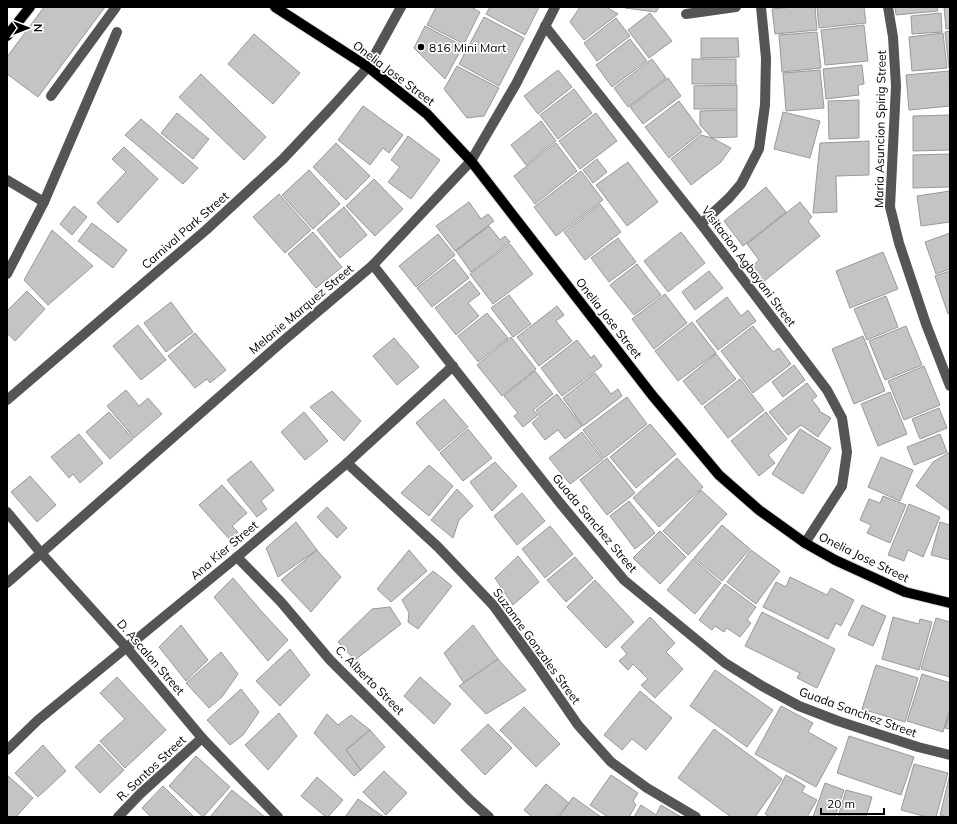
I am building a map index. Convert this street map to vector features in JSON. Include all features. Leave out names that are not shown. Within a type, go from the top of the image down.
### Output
[{"type":"main road","points":[[7,36],[30,7]]},
{"type":"main road","name":"Onelia Jose Street","points":[[275,7],[368,67],[427,114],[471,161],[652,395],[719,475],[759,510],[806,543],[835,560],[905,592],[950,603]]},
{"type":"street","points":[[51,96],[116,7]]},
{"type":"street","name":"Carnival Park Street","points":[[7,400],[206,230],[278,164],[368,67],[401,7]]},
{"type":"street","name":"Melanie Marquez Street","points":[[7,583],[283,341],[373,265],[471,161],[516,84],[555,7]]},
{"type":"street","points":[[686,14],[736,7]]},
{"type":"street","points":[[701,224],[729,198],[741,184],[759,149],[765,105],[766,58],[761,7]]},
{"type":"street","name":"Maria Asuncion Spirig Street","points":[[888,7],[893,37],[896,86],[890,207],[899,243],[924,317],[950,386]]},
{"type":"street","name":"Visitacion Agbayani Street","points":[[545,26],[701,224],[828,390],[842,418],[847,452],[842,486],[806,543]]},
{"type":"street","points":[[7,274],[44,202],[117,32]]},
{"type":"street","points":[[7,180],[44,202]]},
{"type":"street","name":"Guada Sanchez Street","points":[[373,265],[560,503],[624,580],[720,658],[762,686],[799,706],[838,721],[918,747],[950,755]]},
{"type":"street","name":"Ana Kier Street","points":[[7,750],[38,720],[237,557],[347,463],[453,366]]},
{"type":"street","name":"Suzanne Gonzales Street","points":[[347,463],[438,547],[493,605],[578,725],[611,762],[647,788],[696,817]]},
{"type":"street","name":"D. Ascalon Street","points":[[7,512],[126,647],[202,738],[278,817]]},
{"type":"street","name":"C. Alberto Street","points":[[237,557],[281,602],[330,660],[471,801],[489,817]]},
{"type":"street","name":"R. Santos Street","points":[[118,817],[140,794],[202,738]]},
{"type":"building","points":[[44,7],[105,7],[38,97],[7,74],[7,57]]},
{"type":"building","points":[[436,7],[471,7],[480,12],[464,44],[427,25]]},
{"type":"building","points":[[490,7],[539,7],[525,35],[486,14]]},
{"type":"building","points":[[580,7],[606,7],[618,14],[584,40],[570,22]]},
{"type":"building","points":[[625,7],[659,7],[656,12]]},
{"type":"building","points":[[815,7],[817,30],[775,34],[772,9]]},
{"type":"building","points":[[817,7],[864,7],[866,23],[819,28]]},
{"type":"building","points":[[895,7],[937,7],[938,11],[896,15]]},
{"type":"building","points":[[944,7],[950,7],[950,28],[946,29]]},
{"type":"building","points":[[650,13],[672,41],[649,58],[628,30]]},
{"type":"building","points":[[941,13],[942,32],[912,34],[911,16]]},
{"type":"building","points":[[484,17],[524,38],[499,86],[459,64]]},
{"type":"building","points":[[616,18],[630,36],[597,61],[584,43]]},
{"type":"building","points":[[864,25],[868,61],[825,65],[821,30]]},
{"type":"building","points":[[425,26],[463,46],[445,79],[414,48]]},
{"type":"building","points":[[950,31],[950,67],[949,68],[945,32]]},
{"type":"building","points":[[817,32],[821,68],[782,72],[779,35]]},
{"type":"building","points":[[943,33],[947,68],[912,71],[909,37]]},
{"type":"building","points":[[254,34],[300,73],[273,104],[228,64]]},
{"type":"building","points":[[701,38],[738,38],[739,57],[701,58]]},
{"type":"building","points":[[630,39],[647,61],[612,87],[596,65]]},
{"type":"building","points":[[652,59],[666,78],[628,107],[614,88]]},
{"type":"building","points":[[692,59],[736,59],[736,84],[692,84]]},
{"type":"building","points":[[862,65],[864,84],[858,85],[859,95],[826,99],[823,69]]},
{"type":"building","points":[[457,66],[499,88],[484,116],[467,118],[444,89]]},
{"type":"building","points":[[558,70],[572,87],[538,114],[524,96]]},
{"type":"building","points":[[820,70],[824,108],[786,111],[783,73]]},
{"type":"building","points":[[949,71],[950,106],[909,110],[906,75]]},
{"type":"building","points":[[201,74],[266,137],[244,160],[179,97]]},
{"type":"building","points":[[668,78],[681,96],[643,124],[630,107]]},
{"type":"building","points":[[737,85],[737,109],[694,109],[694,86]]},
{"type":"building","points":[[574,89],[592,113],[558,139],[540,115]]},
{"type":"building","points":[[859,100],[859,138],[829,139],[828,101]]},
{"type":"building","points":[[679,101],[702,132],[669,158],[645,127]]},
{"type":"building","points":[[363,106],[403,135],[389,153],[383,148],[370,165],[338,140]]},
{"type":"building","points":[[737,110],[737,137],[712,138],[700,125],[700,111]]},
{"type":"building","points":[[783,112],[820,121],[810,158],[774,149]]},
{"type":"building","points":[[177,113],[209,139],[193,159],[161,133]]},
{"type":"building","points":[[596,113],[617,141],[580,169],[559,141]]},
{"type":"building","points":[[950,115],[950,150],[913,151],[913,116]]},
{"type":"building","points":[[141,119],[198,168],[183,184],[125,135]]},
{"type":"building","points":[[541,121],[556,141],[526,165],[511,145]]},
{"type":"building","points":[[701,135],[712,138],[731,148],[721,162],[691,185],[671,159]]},
{"type":"building","points":[[408,136],[440,160],[411,199],[388,182],[400,167],[391,160]]},
{"type":"building","points":[[869,141],[869,175],[836,176],[837,212],[813,213],[820,143]]},
{"type":"building","points":[[336,143],[370,176],[346,200],[313,167]]},
{"type":"building","points":[[556,143],[577,171],[535,204],[514,176]]},
{"type":"building","points":[[124,147],[158,179],[118,223],[97,203],[126,172],[112,159]]},
{"type":"building","points":[[950,154],[950,187],[913,188],[913,155]]},
{"type":"building","points":[[597,159],[607,172],[593,183],[583,170]]},
{"type":"building","points":[[628,162],[658,202],[627,226],[596,185]]},
{"type":"building","points":[[309,170],[340,204],[313,229],[282,195]]},
{"type":"building","points":[[581,171],[603,200],[556,236],[534,207]]},
{"type":"building","points":[[374,179],[403,209],[375,236],[346,206]]},
{"type":"building","points":[[766,187],[786,212],[743,246],[724,221]]},
{"type":"building","points":[[950,191],[950,222],[921,226],[917,196]]},
{"type":"building","points":[[279,194],[311,230],[285,253],[253,217]]},
{"type":"building","points":[[469,202],[481,219],[488,214],[494,221],[455,251],[436,226]]},
{"type":"building","points":[[800,202],[812,217],[808,221],[820,236],[763,282],[751,267],[759,260],[747,244]]},
{"type":"building","points":[[600,204],[621,232],[585,260],[564,232]]},
{"type":"building","points":[[74,206],[87,217],[72,235],[60,224]]},
{"type":"building","points":[[344,207],[367,235],[340,258],[317,230]]},
{"type":"building","points":[[92,223],[127,250],[113,268],[78,241]]},
{"type":"building","points":[[489,226],[500,240],[505,236],[510,242],[471,272],[456,251]]},
{"type":"building","points":[[52,230],[93,266],[48,305],[24,280]]},
{"type":"building","points":[[313,232],[342,267],[316,288],[288,254]]},
{"type":"building","points":[[681,232],[705,263],[668,292],[644,261]]},
{"type":"building","points":[[950,233],[950,269],[936,274],[925,242]]},
{"type":"building","points":[[438,234],[455,255],[416,287],[399,266]]},
{"type":"building","points":[[618,238],[636,262],[609,282],[591,258]]},
{"type":"building","points":[[510,244],[533,274],[493,304],[470,274]]},
{"type":"building","points":[[883,252],[898,289],[850,308],[836,271]]},
{"type":"building","points":[[454,259],[469,278],[432,307],[417,288]]},
{"type":"building","points":[[637,264],[661,295],[634,315],[610,285]]},
{"type":"building","points":[[709,271],[723,288],[695,310],[682,292]]},
{"type":"building","points":[[950,271],[950,313],[948,314],[935,276]]},
{"type":"building","points":[[470,281],[480,294],[468,303],[479,316],[456,335],[435,308]]},
{"type":"building","points":[[27,291],[45,309],[15,341],[7,333],[7,311]]},
{"type":"building","points":[[665,294],[687,323],[654,349],[632,319]]},
{"type":"building","points":[[509,295],[531,324],[513,337],[491,308]]},
{"type":"building","points":[[886,296],[898,327],[867,340],[854,309]]},
{"type":"building","points":[[727,297],[741,316],[748,310],[756,321],[718,350],[696,321]]},
{"type":"building","points":[[171,302],[193,332],[166,352],[144,323]]},
{"type":"building","points":[[557,306],[564,315],[556,321],[572,341],[539,366],[517,337]]},
{"type":"building","points":[[487,313],[508,338],[478,362],[458,336]]},
{"type":"building","points":[[692,322],[716,353],[678,381],[655,351]]},
{"type":"building","points":[[138,325],[166,360],[141,380],[113,346]]},
{"type":"building","points":[[753,326],[773,352],[779,348],[791,364],[753,393],[721,351]]},
{"type":"building","points":[[906,326],[922,365],[885,380],[869,341]]},
{"type":"building","points":[[195,333],[226,370],[210,383],[207,379],[195,388],[168,356]]},
{"type":"building","points":[[863,336],[885,391],[854,404],[832,349]]},
{"type":"building","points":[[511,337],[536,369],[502,396],[477,365]]},
{"type":"building","points":[[394,338],[419,367],[397,385],[373,356]]},
{"type":"building","points":[[577,340],[591,358],[594,355],[602,366],[562,396],[541,368]]},
{"type":"building","points":[[716,354],[736,379],[702,405],[683,381]]},
{"type":"building","points":[[794,365],[805,380],[783,397],[772,382]]},
{"type":"building","points":[[924,366],[940,405],[904,420],[888,381]]},
{"type":"building","points":[[535,371],[553,394],[533,410],[538,415],[523,427],[514,416],[518,413],[504,396]]},
{"type":"building","points":[[595,373],[611,394],[618,389],[622,396],[583,426],[563,398]]},
{"type":"building","points":[[740,379],[764,410],[728,438],[704,407]]},
{"type":"building","points":[[807,383],[817,396],[812,400],[820,410],[819,411],[831,418],[818,437],[801,425],[788,435],[769,412]]},
{"type":"building","points":[[126,390],[139,406],[148,398],[162,414],[134,438],[107,406]]},
{"type":"building","points":[[332,391],[361,421],[344,441],[310,407]]},
{"type":"building","points":[[890,392],[907,434],[878,446],[861,404]]},
{"type":"building","points":[[557,394],[582,426],[565,439],[558,430],[545,440],[532,423],[540,416],[536,410]]},
{"type":"building","points":[[627,397],[647,424],[604,458],[583,430]]},
{"type":"building","points":[[444,399],[468,427],[439,451],[416,423]]},
{"type":"building","points":[[939,408],[947,428],[920,439],[912,419]]},
{"type":"building","points":[[109,412],[133,439],[110,459],[86,432]]},
{"type":"building","points":[[304,412],[328,441],[305,460],[281,432]]},
{"type":"building","points":[[766,412],[787,439],[768,455],[775,463],[759,476],[731,441]]},
{"type":"building","points":[[650,424],[676,454],[636,488],[610,457]]},
{"type":"building","points":[[468,429],[492,458],[463,481],[440,453]]},
{"type":"building","points":[[800,429],[831,448],[803,494],[772,474]]},
{"type":"building","points":[[582,432],[603,459],[570,484],[549,458]]},
{"type":"building","points":[[79,434],[103,463],[80,483],[73,474],[69,478],[51,457]]},
{"type":"building","points":[[940,434],[947,452],[914,465],[907,447]]},
{"type":"building","points":[[950,452],[950,511],[916,486],[933,462]]},
{"type":"building","points":[[881,457],[913,470],[900,501],[868,487]]},
{"type":"building","points":[[607,458],[635,493],[607,515],[580,480]]},
{"type":"building","points":[[677,458],[703,487],[659,527],[633,498]]},
{"type":"building","points":[[251,461],[274,490],[261,501],[267,509],[257,517],[227,480]]},
{"type":"building","points":[[495,462],[517,486],[492,511],[470,482]]},
{"type":"building","points":[[429,465],[453,486],[429,516],[401,493]]},
{"type":"building","points":[[30,476],[56,505],[37,522],[11,492]]},
{"type":"building","points":[[222,485],[247,513],[232,526],[238,532],[230,540],[199,505]]},
{"type":"building","points":[[457,489],[473,506],[459,520],[453,538],[431,520]]},
{"type":"building","points":[[701,490],[727,514],[688,555],[663,531]]},
{"type":"building","points":[[522,493],[545,521],[517,545],[494,516]]},
{"type":"building","points":[[883,496],[906,505],[890,543],[867,533],[871,525],[860,520],[869,499],[880,503]]},
{"type":"building","points":[[629,501],[655,533],[635,549],[610,516]]},
{"type":"building","points":[[909,504],[940,517],[923,557],[908,550],[904,561],[888,555]]},
{"type":"building","points":[[327,507],[347,528],[337,538],[317,517]]},
{"type":"building","points":[[296,522],[317,550],[278,577],[266,548]]},
{"type":"building","points":[[940,522],[950,525],[950,560],[931,555]]},
{"type":"building","points":[[722,525],[750,549],[722,581],[694,558]]},
{"type":"building","points":[[550,526],[573,554],[545,578],[522,549]]},
{"type":"building","points":[[660,531],[686,557],[660,584],[633,558]]},
{"type":"building","points":[[317,550],[341,577],[311,612],[281,580]]},
{"type":"building","points":[[409,550],[427,571],[391,602],[377,589]]},
{"type":"building","points":[[751,550],[780,571],[756,604],[727,582]]},
{"type":"building","points":[[518,556],[539,582],[513,605],[495,578]]},
{"type":"building","points":[[575,557],[593,578],[566,602],[547,580]]},
{"type":"building","points":[[693,559],[721,583],[695,614],[667,590]]},
{"type":"building","points":[[433,571],[452,586],[418,629],[408,622],[409,613],[402,600]]},
{"type":"building","points":[[790,577],[827,595],[831,588],[854,600],[841,626],[836,623],[828,639],[763,607],[776,582],[786,587]]},
{"type":"building","points":[[233,578],[288,640],[268,661],[214,597]]},
{"type":"building","points":[[595,580],[634,622],[606,648],[567,607]]},
{"type":"building","points":[[725,584],[756,607],[747,620],[751,623],[740,637],[727,628],[724,632],[715,626],[712,630],[699,620]]},
{"type":"building","points":[[862,605],[886,616],[873,646],[848,635]]},
{"type":"building","points":[[390,607],[401,624],[355,660],[338,642],[372,609]]},
{"type":"building","points":[[762,612],[835,649],[817,688],[797,678],[800,673],[745,646]]},
{"type":"building","points":[[650,617],[675,643],[666,652],[683,669],[655,698],[641,685],[648,679],[633,664],[628,670],[619,661],[627,654],[621,647]]},
{"type":"building","points":[[893,617],[919,624],[920,619],[932,622],[919,670],[882,659]]},
{"type":"building","points":[[936,618],[950,622],[950,677],[921,669]]},
{"type":"building","points":[[181,625],[208,660],[186,681],[159,647]]},
{"type":"building","points":[[473,625],[498,659],[464,683],[444,653]]},
{"type":"building","points":[[290,649],[310,675],[280,706],[256,681]]},
{"type":"building","points":[[221,652],[238,674],[222,697],[209,708],[186,683]]},
{"type":"building","points":[[498,659],[526,690],[486,714],[459,686]]},
{"type":"building","points":[[876,665],[918,678],[905,722],[862,709]]},
{"type":"building","points":[[715,670],[773,710],[747,747],[690,706]]},
{"type":"building","points":[[922,674],[950,683],[950,709],[943,732],[907,721]]},
{"type":"building","points":[[117,677],[166,730],[125,768],[100,741],[125,719],[100,693]]},
{"type":"building","points":[[420,677],[451,704],[434,724],[404,696]]},
{"type":"building","points":[[241,689],[259,712],[243,735],[230,745],[207,720]]},
{"type":"building","points":[[640,691],[672,718],[646,750],[632,739],[622,750],[604,735]]},
{"type":"building","points":[[781,706],[813,723],[808,732],[837,748],[816,787],[755,754]]},
{"type":"building","points":[[524,707],[560,744],[536,767],[500,730]]},
{"type":"building","points":[[279,713],[297,736],[268,770],[245,745]]},
{"type":"building","points":[[950,713],[950,729],[945,728]]},
{"type":"building","points":[[327,714],[338,725],[351,715],[370,730],[346,750],[361,770],[354,776],[314,733]]},
{"type":"building","points":[[488,724],[512,748],[485,775],[461,750]]},
{"type":"building","points":[[714,729],[782,779],[755,817],[731,817],[678,778]]},
{"type":"building","points":[[370,730],[385,747],[361,770],[346,750]]},
{"type":"building","points":[[849,736],[914,757],[901,795],[837,773]]},
{"type":"building","points":[[99,744],[124,770],[100,793],[75,767]]},
{"type":"building","points":[[43,745],[66,771],[38,797],[15,773]]},
{"type":"building","points":[[196,756],[230,787],[203,817],[169,786]]},
{"type":"building","points":[[914,764],[948,773],[936,817],[927,817],[901,810]]},
{"type":"building","points":[[384,771],[407,793],[386,815],[363,792]]},
{"type":"building","points":[[950,774],[950,817],[947,817],[940,815]]},
{"type":"building","points":[[7,775],[33,798],[16,817],[7,817]]},
{"type":"building","points":[[611,775],[638,793],[633,801],[636,805],[629,817],[608,817],[590,805]]},
{"type":"building","points":[[786,775],[805,786],[802,792],[817,800],[807,817],[770,817],[765,814]]},
{"type":"building","points":[[317,777],[343,800],[328,817],[326,817],[301,796]]},
{"type":"building","points":[[825,783],[844,790],[835,817],[813,817]]},
{"type":"building","points":[[546,784],[569,803],[557,817],[532,817],[524,810]]},
{"type":"building","points":[[163,786],[194,817],[151,817],[142,808]]},
{"type":"building","points":[[232,790],[265,817],[210,817]]},
{"type":"building","points":[[846,790],[872,797],[866,817],[838,817]]},
{"type":"building","points":[[573,797],[601,817],[559,817]]},
{"type":"building","points":[[358,799],[384,817],[345,817]]},
{"type":"building","points":[[641,805],[656,815],[661,805],[681,817],[634,817]]},
{"type":"place","name":"816 Mini Mart","points":[[421,47]]}]
